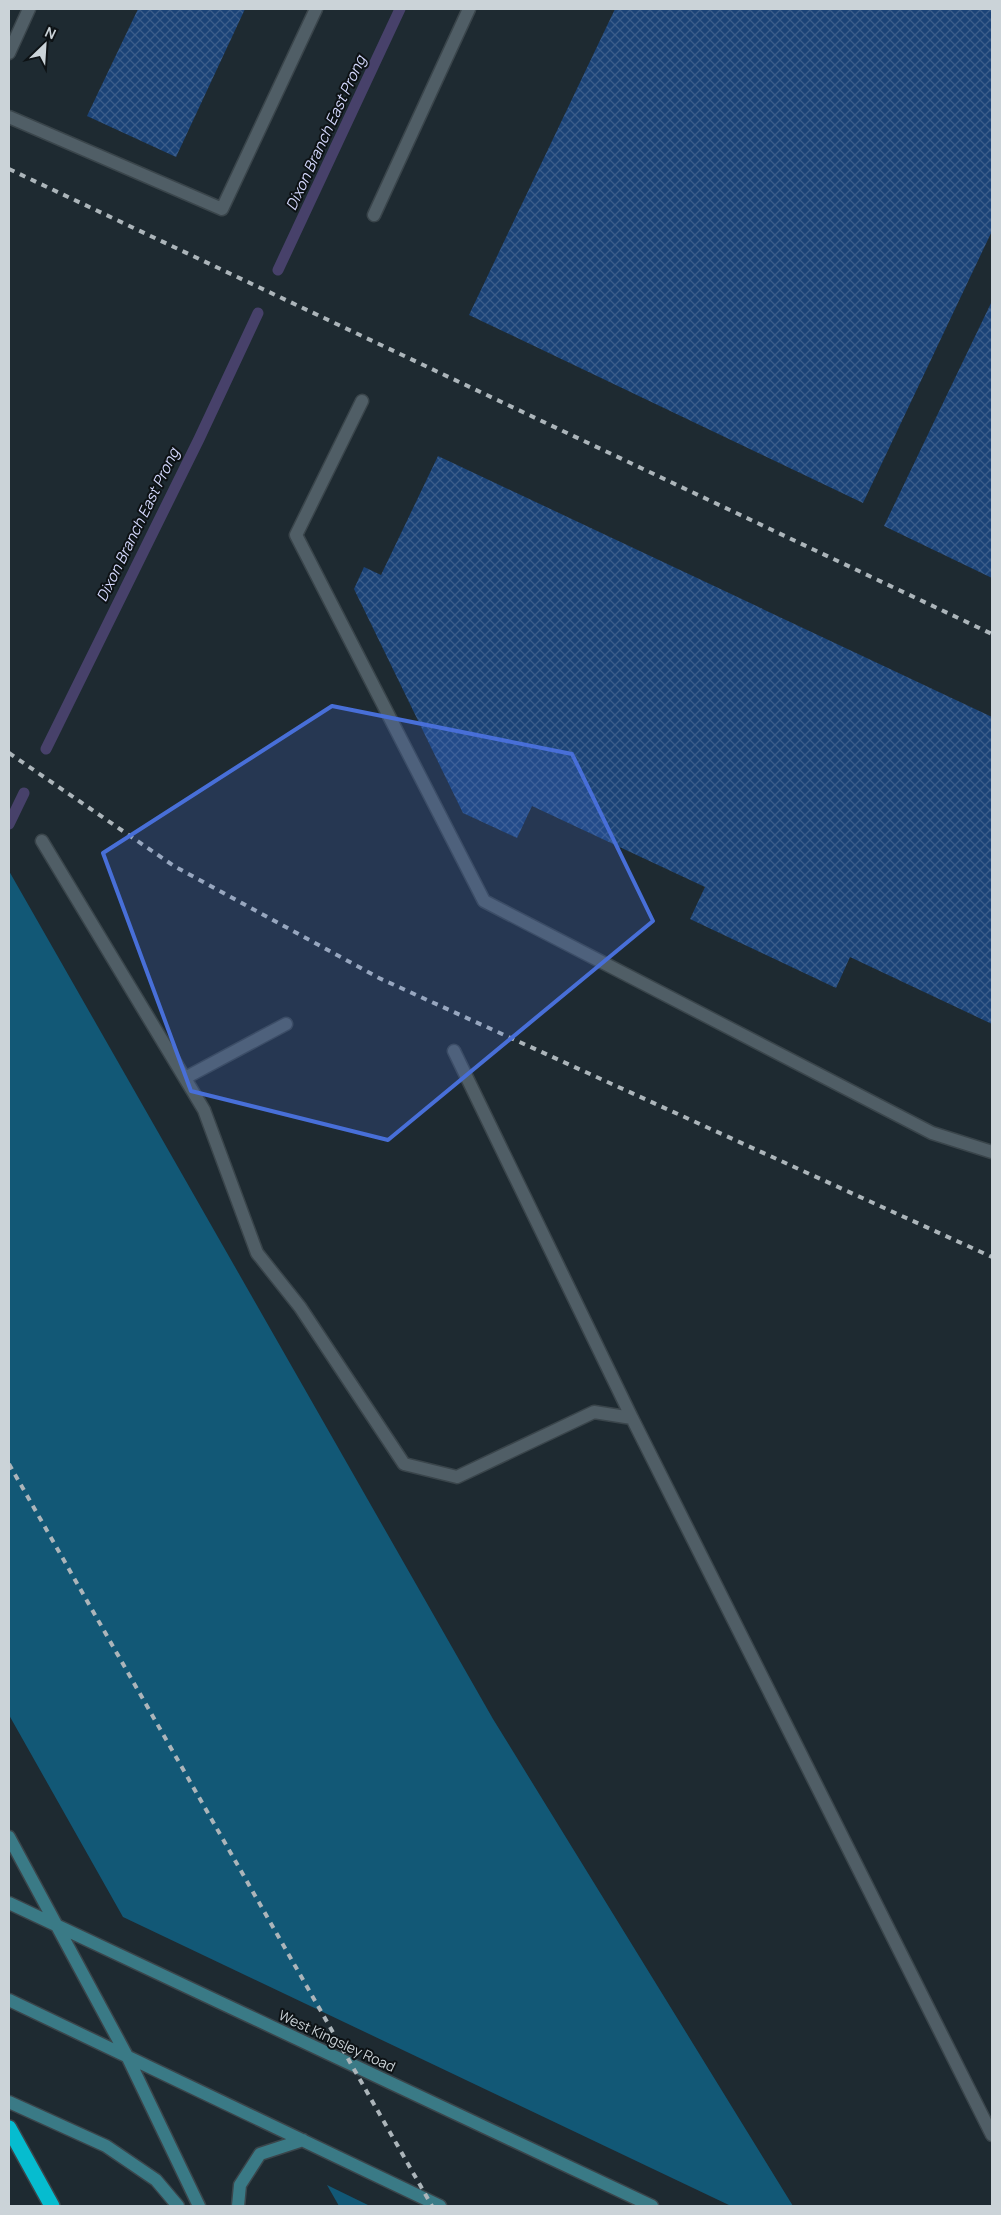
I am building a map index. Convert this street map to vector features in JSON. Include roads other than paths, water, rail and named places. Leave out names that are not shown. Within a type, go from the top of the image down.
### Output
[{"type":"highway","points":[[9,2128],[52,2206]]},
{"type":"main road","points":[[9,1837],[127,2056],[199,2206]]},
{"type":"main road","name":"West Kingsley Road","points":[[9,1903],[652,2206]]},
{"type":"main road","points":[[9,2000],[440,2206]]},
{"type":"main road","points":[[9,2102],[106,2146],[156,2180],[178,2206]]},
{"type":"main road","points":[[238,2206],[240,2185],[260,2154],[303,2140]]},
{"type":"lane","points":[[9,52],[29,9]]},
{"type":"lane","points":[[9,117],[222,209],[316,9]]},
{"type":"lane","points":[[374,215],[469,9]]},
{"type":"lane","points":[[362,401],[296,535],[484,901],[932,1133],[992,1152]]},
{"type":"lane","points":[[42,841],[204,1110],[257,1253],[300,1307],[404,1464],[457,1477],[594,1412],[632,1418]]},
{"type":"lane","points":[[185,1078],[286,1024]]},
{"type":"lane","points":[[454,1051],[632,1418],[992,2135]]},
{"type":"waterway","name":"Dixon Branch East Prong","points":[[278,270],[400,9]]},
{"type":"waterway","name":"Dixon Branch East Prong","points":[[46,749],[199,439],[258,313]]},
{"type":"waterway","name":"Dixon Branch East Prong","points":[[9,824],[24,793]]},
{"type":"railway","points":[[9,169],[992,634]]},
{"type":"railway","points":[[9,753],[174,866],[379,978],[992,1257]]},
{"type":"railway","points":[[9,1464],[432,2206]]}]
